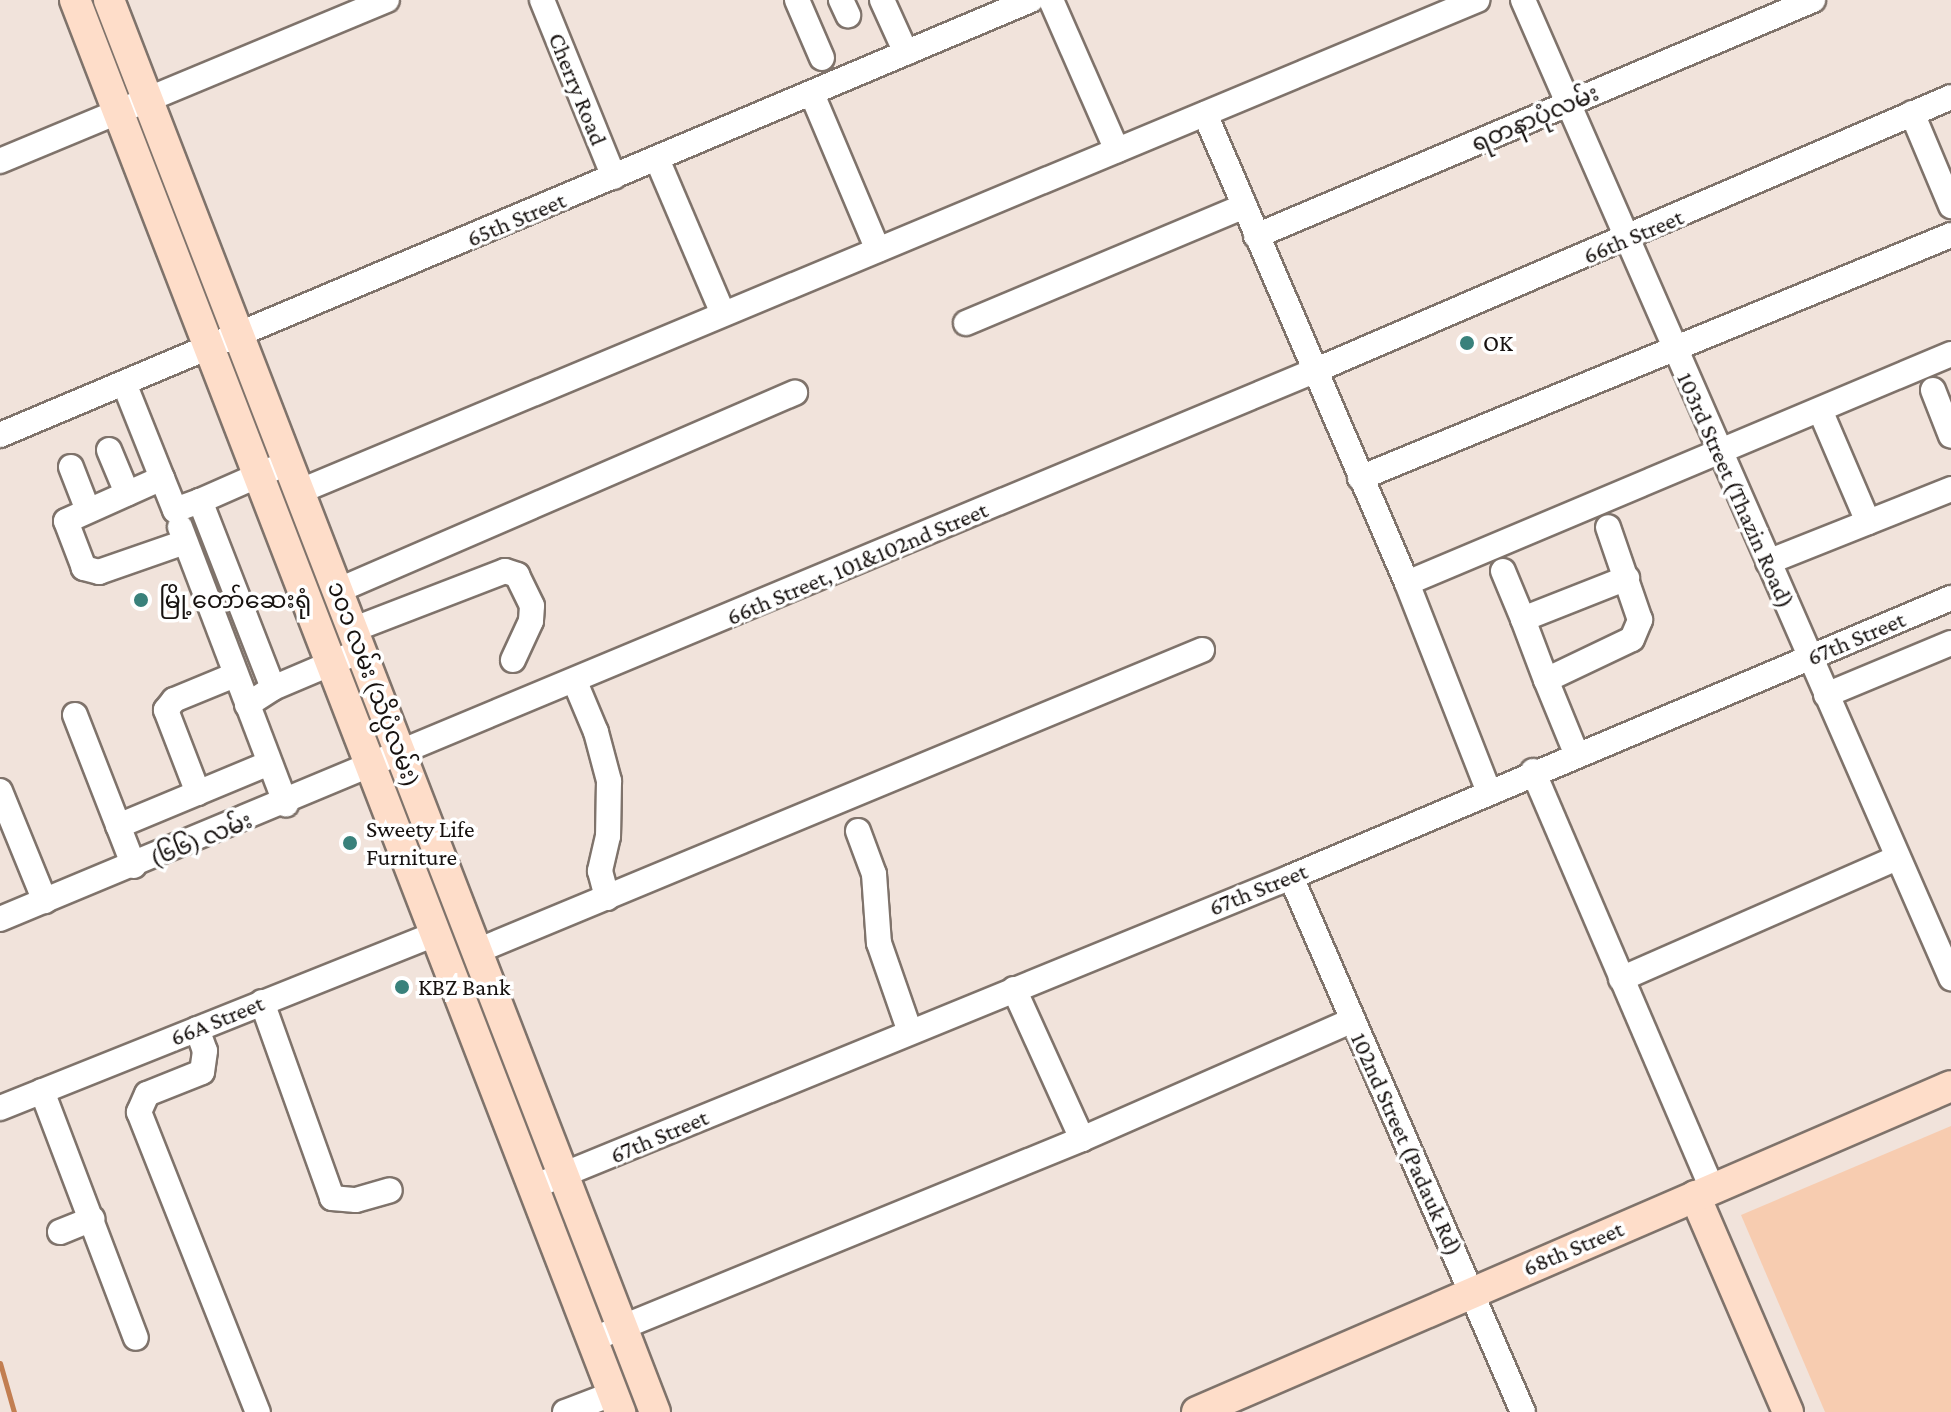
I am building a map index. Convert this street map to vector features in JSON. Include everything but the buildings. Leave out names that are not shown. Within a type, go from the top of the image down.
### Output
[{"type":"main road","name":"၁၀၁ လမ်း (သိပ္ပံလမ်း)","points":[[75,0],[616,1403]]},
{"type":"main road","name":"၁၀၁ လမ်း (သိပ္ပံလမ်း)","points":[[109,0],[286,463],[339,590],[495,993],[622,1326],[651,1411]]},
{"type":"main road","points":[[462,1008],[495,993]]},
{"type":"main road","name":"68th Street","points":[[1197,1412],[1951,1086]]},
{"type":"main road","points":[[1704,1192],[1787,1412]]},
{"type":"street","points":[[0,161],[387,0]]},
{"type":"street","name":"Cherry Road","points":[[542,0],[614,177]]},
{"type":"street","points":[[797,0],[822,58]]},
{"type":"street","points":[[882,0],[906,53]]},
{"type":"street","name":"65th Street","points":[[0,435],[1031,0]]},
{"type":"street","points":[[1051,0],[1117,150]]},
{"type":"street","points":[[298,492],[1477,0]]},
{"type":"street","name":"103rd Street (Thazin Road)","points":[[1523,0],[1951,978]]},
{"type":"street","name":"ရတနာပုံလမ်း","points":[[1256,236],[1813,0]]},
{"type":"street","points":[[812,94],[878,250]]},
{"type":"street","name":"66th Street","points":[[1314,371],[1627,239],[1951,97]]},
{"type":"street","points":[[1912,113],[1951,206]]},
{"type":"street","points":[[1205,114],[1407,583],[1488,790]]},
{"type":"street","points":[[657,159],[723,314]]},
{"type":"street","points":[[966,323],[1244,206]]},
{"type":"street","points":[[1360,478],[1951,235]]},
{"type":"street","points":[[1407,583],[1951,354]]},
{"type":"street","name":"66th Street, 101&102nd Street","points":[[401,756],[1314,371]]},
{"type":"street","points":[[124,383],[286,804]]},
{"type":"street","points":[[1933,390],[1951,436]]},
{"type":"street","points":[[339,590],[795,393]]},
{"type":"street","points":[[1820,410],[1868,522]]},
{"type":"street","points":[[109,450],[127,493]]},
{"type":"street","points":[[175,510],[286,463]]},
{"type":"street","points":[[71,467],[87,508]]},
{"type":"street","points":[[162,478],[87,508],[66,521],[84,568],[99,572],[185,542]]},
{"type":"street","points":[[1768,562],[1951,489]]},
{"type":"street","points":[[200,501],[273,688]]},
{"type":"street","points":[[1546,680],[1632,639],[1640,620],[1608,527]]},
{"type":"street","points":[[247,705],[273,688],[331,664],[356,640],[505,571],[517,575],[532,606],[531,621],[513,660]]},
{"type":"street","points":[[1503,571],[1576,753]]},
{"type":"street","points":[[1523,619],[1627,578]]},
{"type":"street","name":"67th Street","points":[[533,1187],[1291,877],[1488,790],[1951,598]]},
{"type":"street","points":[[1826,695],[1951,643]]},
{"type":"street","points":[[477,951],[1202,650]]},
{"type":"street","points":[[198,793],[166,710],[174,700],[235,675]]},
{"type":"street","points":[[575,682],[596,732],[609,781],[608,836],[600,881],[607,898]]},
{"type":"street","points":[[75,715],[134,866]]},
{"type":"street","name":"(၆၆) လမ်း","points":[[0,919],[401,756]]},
{"type":"street","points":[[118,826],[269,763]]},
{"type":"street","points":[[1533,771],[1621,979],[1704,1192]]},
{"type":"street","points":[[0,791],[45,901]]},
{"type":"street","points":[[858,831],[874,874],[881,954],[910,1032]]},
{"type":"street","points":[[1621,979],[1897,858]]},
{"type":"street","name":"102nd Street (Padauk Rd)","points":[[1291,877],[1523,1412]]},
{"type":"street","name":"66A Street","points":[[0,1108],[435,934]]},
{"type":"street","points":[[1014,989],[1082,1139]]},
{"type":"street","points":[[262,1002],[332,1198],[356,1200],[390,1190]]},
{"type":"street","points":[[591,1340],[1082,1139],[1353,1020]]},
{"type":"street","points":[[197,1029],[205,1051],[202,1072],[147,1094],[139,1112],[258,1412]]},
{"type":"street","points":[[42,1091],[136,1338]]},
{"type":"street","points":[[60,1232],[92,1219]]},
{"type":"street","points":[[565,1412],[616,1403]]},
{"type":"shaded area","points":[[1951,1126],[1951,1412],[1825,1412],[1741,1215]]},
{"type":"waterway","points":[[0,1363],[14,1412]]},
{"type":"place","name":"OK","points":[[1467,343]]},
{"type":"place","name":"မြို့တော်ဆေးရုံ","points":[[141,600]]},
{"type":"place","name":"Sweety Life Furniture","points":[[350,843]]},
{"type":"place","name":"KBZ Bank","points":[[402,987]]}]
